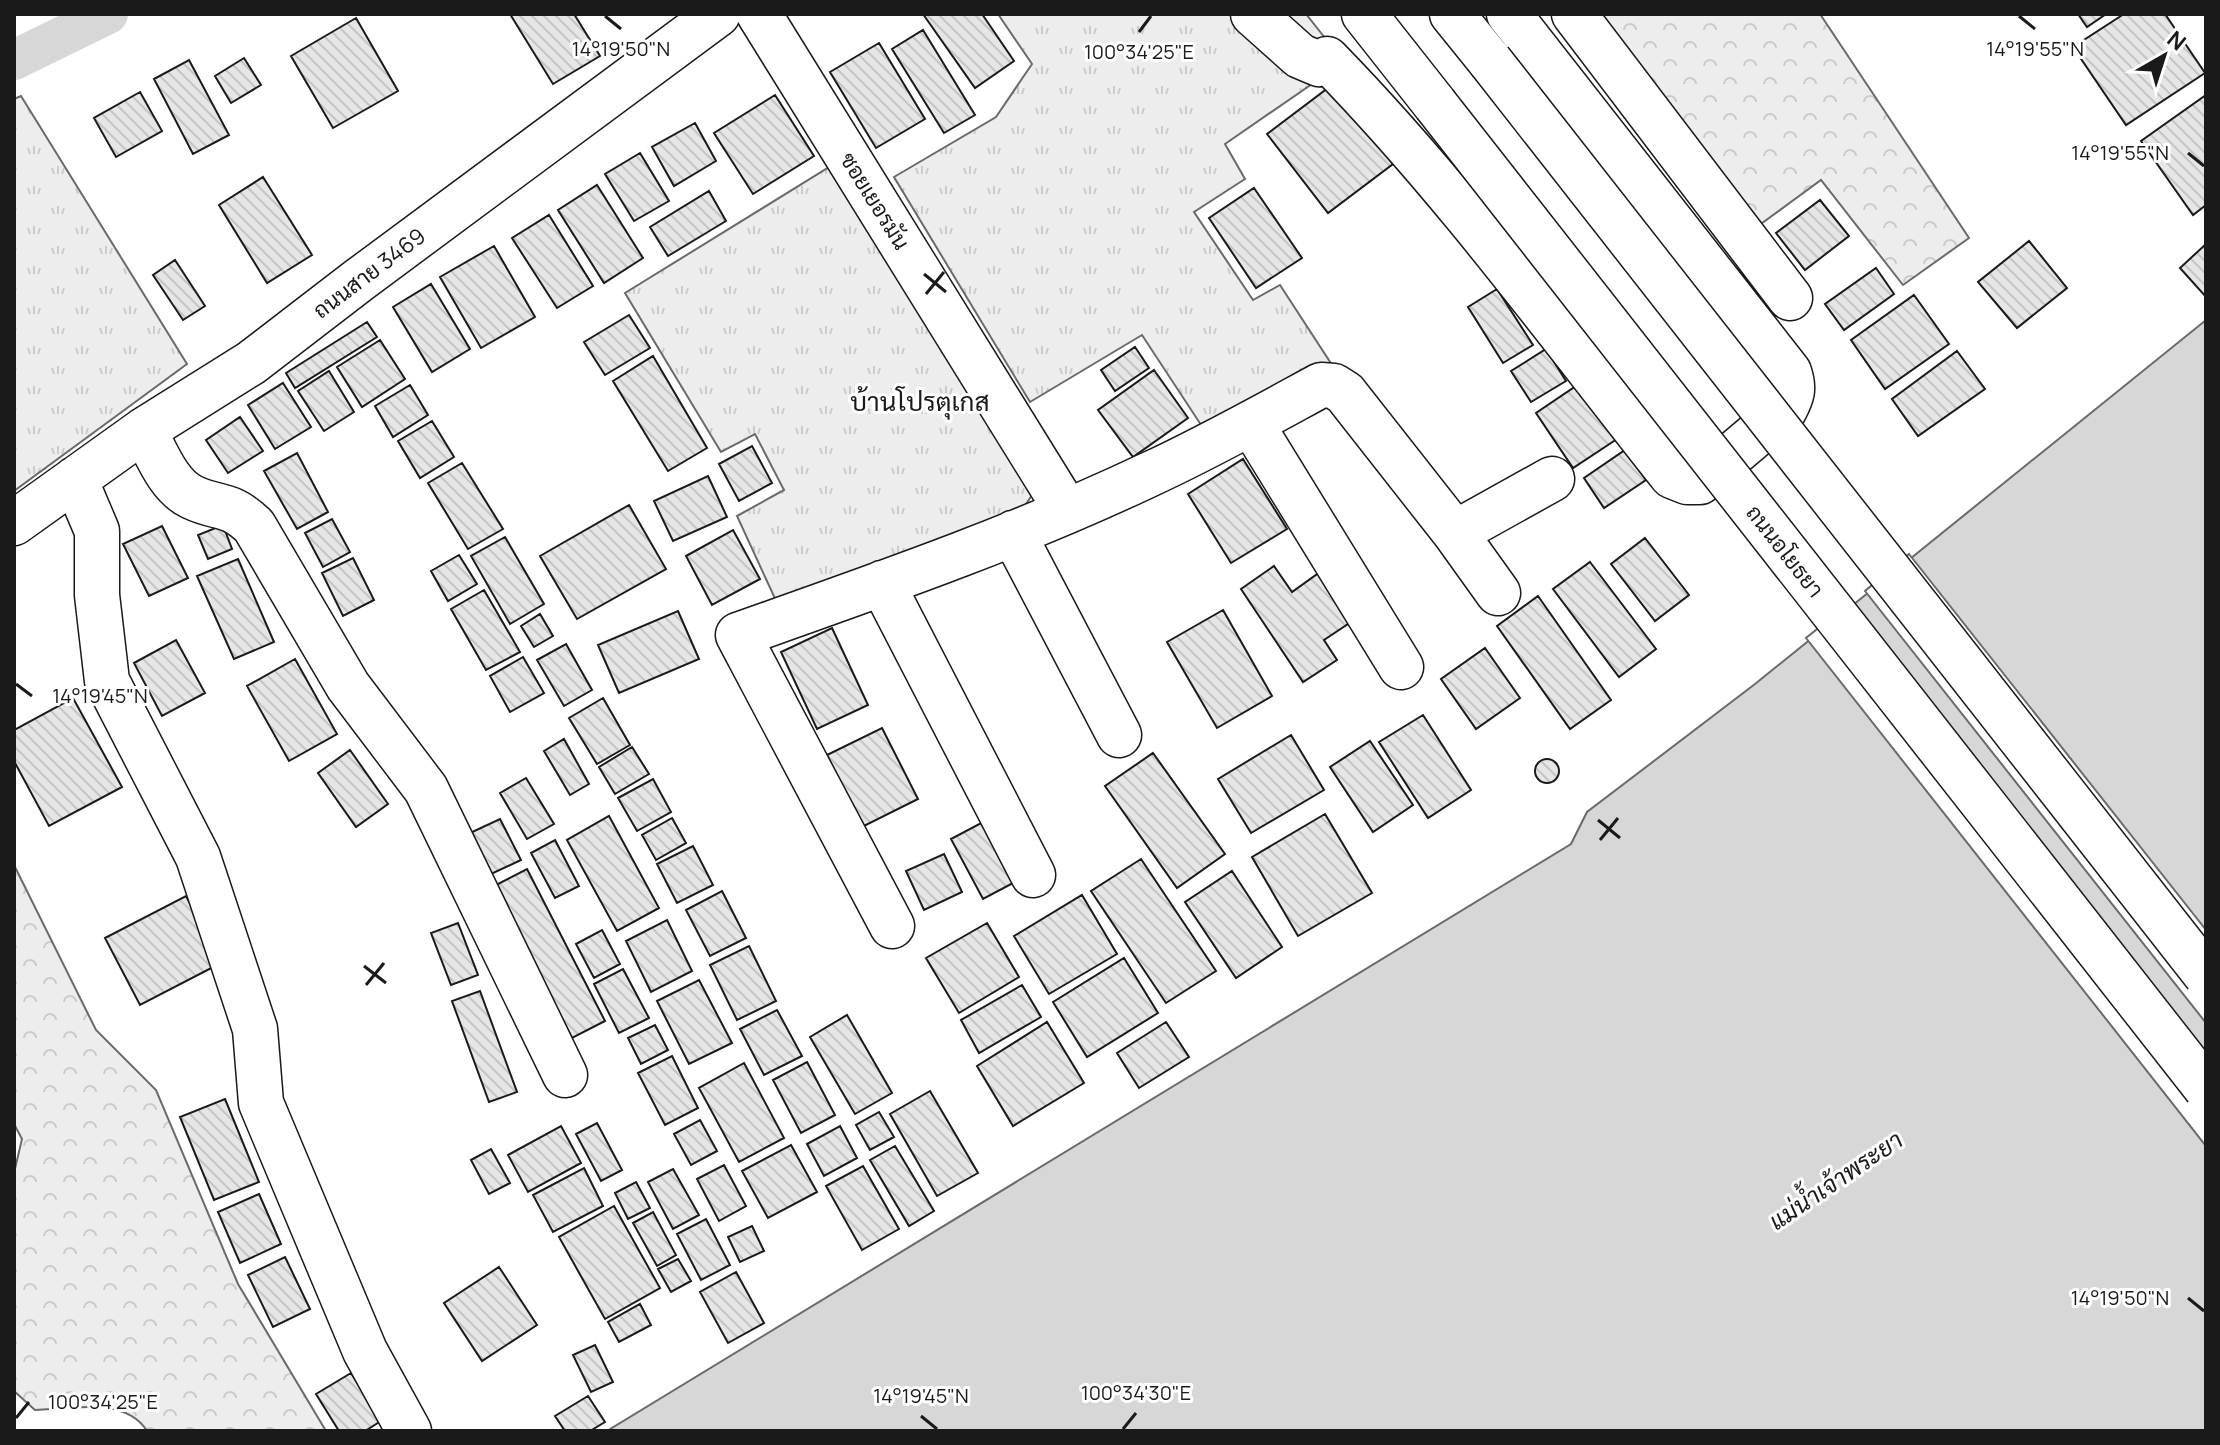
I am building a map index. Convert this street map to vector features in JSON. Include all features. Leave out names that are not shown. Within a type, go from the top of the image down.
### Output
[{"type":"street","name":"ถนนสาย 3469","points":[[14,523],[144,430],[251,363],[718,14]]},
{"type":"street","name":"ซอยเยอรมัน","points":[[759,14],[1067,511]]},
{"type":"street","points":[[1253,14],[1300,56],[1319,64],[1327,59],[1374,108],[1438,181],[1672,476],[1687,482],[1700,482],[1784,411],[1792,396],[1789,372],[1509,14]]},
{"type":"street","name":"ถนนอโยธยา","points":[[1364,14],[2206,1088]]},
{"type":"street","points":[[1452,14],[2206,975]]},
{"type":"street","points":[[1574,14],[1790,298]]},
{"type":"street","points":[[892,926],[738,635],[1067,511],[1149,475],[1321,385],[1334,386],[1345,393],[1498,593]]},
{"type":"street","points":[[1251,423],[1401,667]]},
{"type":"street","points":[[144,430],[175,484],[191,497],[238,510],[254,526],[348,686],[426,789],[565,1075]]},
{"type":"street","points":[[75,479],[97,531],[97,595],[107,681],[198,857],[255,1029],[261,1103],[365,1351],[409,1431]]},
{"type":"street","points":[[1455,533],[1552,479]]},
{"type":"street","points":[[1013,533],[1119,735]]},
{"type":"street","points":[[882,583],[1033,875]]},
{"type":"green space","points":[[998,14],[1306,14],[1325,38],[1325,75],[1225,144],[1245,179],[1194,212],[1253,300],[1280,285],[1332,365],[1207,434],[1142,335],[1030,402],[894,177],[996,117],[1032,64]]},
{"type":"green space","points":[[1601,14],[1820,14],[1969,238],[1903,285],[1821,180],[1758,226]]},
{"type":"green space","points":[[21,96],[187,364],[14,491],[14,99]]},
{"type":"green space","points":[[839,161],[1032,495],[1015,521],[778,605],[737,516],[784,490],[755,434],[721,452],[625,293]]},
{"type":"green space","points":[[14,865],[96,1030],[156,1090],[238,1284],[326,1431],[147,1431],[137,1420],[111,1409],[80,1407],[35,1410],[14,1391],[14,1173],[22,1139],[14,1124]]},
{"type":"water","name":"แม่น้ำเจ้าพระยา","points":[[2206,320],[2206,1431],[607,1431],[1571,844],[1587,812],[1755,684]]},
{"type":"pier","points":[[1909,554],[2206,930],[2206,1023],[1865,591]]},
{"type":"pier","points":[[1851,602],[2206,1053],[2206,1146],[1806,638]]},
{"type":"building","points":[[510,14],[574,14],[600,56],[553,84]]},
{"type":"building","points":[[923,14],[982,14],[1014,61],[975,88]]},
{"type":"building","points":[[2078,14],[2106,14],[2087,27]]},
{"type":"building","points":[[2124,14],[2165,14],[2205,73],[2126,125],[2073,47]]},
{"type":"building","points":[[356,18],[398,91],[333,128],[291,56]]},
{"type":"building","points":[[923,30],[975,115],[944,133],[892,49]]},
{"type":"building","points":[[879,43],[925,119],[876,148],[830,72]]},
{"type":"building","points":[[244,58],[261,85],[231,103],[215,76]]},
{"type":"building","points":[[189,60],[229,135],[193,154],[154,79]]},
{"type":"building","points":[[1332,85],[1393,164],[1328,213],[1267,134]]},
{"type":"building","points":[[140,92],[162,131],[116,157],[94,118]]},
{"type":"building","points":[[775,95],[814,156],[753,194],[714,133]]},
{"type":"building","points":[[2206,95],[2206,205],[2193,215],[2141,141]]},
{"type":"building","points":[[695,123],[716,161],[674,186],[652,147]]},
{"type":"building","points":[[640,153],[669,201],[634,221],[605,174]]},
{"type":"building","points":[[263,177],[312,255],[267,283],[219,205]]},
{"type":"building","points":[[597,185],[643,258],[604,283],[558,210]]},
{"type":"building","points":[[1254,188],[1302,258],[1256,288],[1209,218]]},
{"type":"building","points":[[709,191],[726,221],[668,256],[650,227]]},
{"type":"building","points":[[1820,200],[1849,236],[1805,270],[1776,233]]},
{"type":"building","points":[[549,215],[593,286],[557,308],[512,238]]},
{"type":"building","points":[[2029,241],[2067,288],[2017,328],[1978,282]]},
{"type":"building","points":[[2206,244],[2206,297],[2180,268]]},
{"type":"building","points":[[494,246],[535,317],[481,348],[440,277]]},
{"type":"building","points":[[175,260],[205,306],[183,320],[153,275]]},
{"type":"building","points":[[1876,268],[1894,294],[1844,330],[1825,304]]},
{"type":"building","points":[[431,284],[470,349],[432,372],[393,307]]},
{"type":"building","points":[[1497,289],[1533,345],[1503,363],[1468,307]]},
{"type":"building","points":[[1914,295],[1949,344],[1885,389],[1851,340]]},
{"type":"building","points":[[629,315],[650,348],[605,375],[584,342]]},
{"type":"building","points":[[367,322],[377,337],[295,388],[286,373]]},
{"type":"building","points":[[380,340],[405,379],[362,407],[337,367]]},
{"type":"building","points":[[1135,347],[1149,368],[1115,391],[1101,370]]},
{"type":"building","points":[[1546,349],[1566,381],[1531,402],[1511,371]]},
{"type":"building","points":[[1957,351],[1985,389],[1918,436],[1892,399]]},
{"type":"building","points":[[653,356],[707,448],[668,471],[613,381]]},
{"type":"building","points":[[1154,370],[1188,418],[1133,457],[1098,410]]},
{"type":"building","points":[[329,371],[354,412],[324,431],[298,391]]},
{"type":"building","points":[[283,383],[311,427],[275,449],[248,405]]},
{"type":"building","points":[[1579,384],[1617,439],[1573,468],[1536,413]]},
{"type":"building","points":[[410,385],[428,415],[393,437],[375,406]]},
{"type":"building","points":[[240,417],[263,451],[228,473],[206,440]]},
{"type":"building","points":[[432,421],[454,457],[420,478],[398,441]]},
{"type":"building","points":[[752,446],[772,483],[739,501],[719,464]]},
{"type":"building","points":[[1625,450],[1646,480],[1604,508],[1584,478]]},
{"type":"building","points":[[297,453],[328,512],[297,529],[264,471]]},
{"type":"building","points":[[1243,459],[1287,529],[1231,563],[1188,494]]},
{"type":"building","points":[[462,463],[503,529],[468,549],[428,483]]},
{"type":"building","points":[[708,476],[727,517],[673,541],[654,501]]},
{"type":"building","points":[[629,505],[666,569],[577,619],[540,556]]},
{"type":"building","points":[[332,519],[350,552],[323,567],[305,533]]},
{"type":"building","points":[[223,525],[232,549],[208,559],[198,535]]},
{"type":"building","points":[[162,526],[188,578],[149,596],[123,544]]},
{"type":"building","points":[[733,530],[760,579],[712,605],[686,556]]},
{"type":"building","points":[[505,537],[544,604],[510,624],[471,556]]},
{"type":"building","points":[[1645,538],[1689,595],[1655,621],[1611,564]]},
{"type":"building","points":[[459,555],[477,584],[448,601],[431,571]]},
{"type":"building","points":[[353,558],[374,600],[343,616],[322,573]]},
{"type":"building","points":[[238,559],[274,642],[234,659],[197,576]]},
{"type":"building","points":[[1590,562],[1656,649],[1619,677],[1553,589]]},
{"type":"building","points":[[1274,566],[1292,592],[1327,567],[1360,616],[1324,640],[1337,660],[1303,682],[1241,589]]},
{"type":"building","points":[[484,590],[520,652],[486,670],[451,609]]},
{"type":"building","points":[[1538,596],[1611,700],[1570,729],[1497,626]]},
{"type":"building","points":[[1223,610],[1272,696],[1217,728],[1167,642]]},
{"type":"building","points":[[678,611],[699,659],[619,693],[598,645]]},
{"type":"building","points":[[540,614],[553,636],[534,647],[521,626]]},
{"type":"building","points":[[832,628],[868,705],[817,729],[781,652]]},
{"type":"building","points":[[176,640],[205,693],[162,716],[134,663]]},
{"type":"building","points":[[566,644],[592,690],[564,706],[537,660]]},
{"type":"building","points":[[1485,648],[1520,698],[1476,729],[1441,679]]},
{"type":"building","points":[[523,657],[544,693],[510,712],[490,676]]},
{"type":"building","points":[[295,659],[337,734],[289,761],[247,686]]},
{"type":"building","points":[[73,698],[122,787],[49,826],[14,761],[14,730]]},
{"type":"building","points":[[603,698],[630,745],[597,764],[569,718]]},
{"type":"building","points":[[1423,715],[1471,790],[1428,818],[1379,742]]},
{"type":"building","points":[[882,728],[918,799],[862,827],[827,755]]},
{"type":"building","points":[[1291,735],[1324,790],[1251,833],[1218,779]]},
{"type":"building","points":[[564,739],[589,784],[570,795],[544,751]]},
{"type":"building","points":[[1370,741],[1413,805],[1373,832],[1330,767]]},
{"type":"building","points":[[632,747],[649,774],[615,794],[599,767]]},
{"type":"building","points":[[350,750],[388,804],[356,827],[318,773]]},
{"type":"building","points":[[1153,753],[1225,854],[1177,888],[1105,786]]},
{"type":"building","points":[[1547,759],[1556,762],[1559,771],[1556,780],[1547,783],[1538,780],[1535,771],[1538,762]]},
{"type":"building","points":[[526,778],[554,824],[527,839],[500,793]]},
{"type":"building","points":[[653,779],[671,812],[637,831],[618,798]]},
{"type":"building","points":[[1325,814],[1372,893],[1298,936],[1252,857]]},
{"type":"building","points":[[609,816],[659,908],[617,931],[567,840]]},
{"type":"building","points":[[672,818],[686,843],[656,860],[642,835]]},
{"type":"building","points":[[500,819],[521,860],[491,874],[470,833]]},
{"type":"building","points":[[983,822],[1015,882],[983,899],[951,839]]},
{"type":"building","points":[[555,840],[579,886],[555,898],[531,853]]},
{"type":"building","points":[[693,846],[713,885],[677,903],[657,864]]},
{"type":"building","points":[[944,854],[962,892],[924,910],[906,871]]},
{"type":"building","points":[[1141,859],[1216,971],[1166,1003],[1091,891]]},
{"type":"building","points":[[527,869],[605,1021],[572,1038],[494,886]]},
{"type":"building","points":[[1232,871],[1282,947],[1236,978],[1185,902]]},
{"type":"building","points":[[722,891],[746,938],[710,956],[686,910]]},
{"type":"building","points":[[1082,895],[1117,954],[1049,994],[1014,936]]},
{"type":"building","points":[[186,896],[221,963],[140,1005],[105,938]]},
{"type":"building","points":[[667,920],[692,971],[651,992],[626,941]]},
{"type":"building","points":[[458,923],[478,975],[451,985],[431,933]]},
{"type":"building","points":[[987,923],[1019,977],[959,1013],[926,958]]},
{"type":"building","points":[[602,930],[620,964],[594,978],[576,944]]},
{"type":"building","points":[[749,946],[776,1001],[737,1020],[710,965]]},
{"type":"building","points":[[1124,958],[1158,1013],[1087,1057],[1053,1002]]},
{"type":"building","points":[[623,969],[649,1018],[619,1033],[594,984]]},
{"type":"building","points":[[699,980],[732,1043],[689,1064],[657,1001]]},
{"type":"building","points":[[1022,985],[1041,1017],[979,1053],[961,1020]]},
{"type":"building","points":[[480,991],[517,1092],[489,1102],[452,1001]]},
{"type":"building","points":[[777,1010],[802,1056],[764,1075],[740,1029]]},
{"type":"building","points":[[847,1015],[892,1093],[855,1114],[810,1037]]},
{"type":"building","points":[[1047,1022],[1084,1083],[1013,1126],[977,1066]]},
{"type":"building","points":[[1166,1022],[1189,1057],[1139,1088],[1117,1053]]},
{"type":"building","points":[[655,1025],[668,1050],[641,1064],[628,1038]]},
{"type":"building","points":[[672,1056],[698,1108],[665,1125],[638,1073]]},
{"type":"building","points":[[807,1062],[835,1115],[801,1133],[773,1080]]},
{"type":"building","points":[[744,1063],[784,1138],[739,1162],[699,1088]]},
{"type":"building","points":[[930,1091],[978,1173],[937,1196],[890,1114]]},
{"type":"building","points":[[225,1099],[259,1182],[214,1200],[180,1117]]},
{"type":"building","points":[[879,1112],[894,1137],[870,1150],[856,1125]]},
{"type":"building","points":[[700,1120],[717,1151],[691,1165],[674,1134]]},
{"type":"building","points":[[597,1123],[622,1170],[601,1181],[576,1134]]},
{"type":"building","points":[[561,1126],[581,1163],[528,1192],[508,1155]]},
{"type":"building","points":[[840,1126],[857,1158],[824,1176],[807,1144]]},
{"type":"building","points":[[791,1145],[817,1192],[768,1218],[742,1171]]},
{"type":"building","points":[[895,1146],[934,1211],[909,1226],[870,1160]]},
{"type":"building","points":[[491,1149],[510,1183],[489,1194],[471,1160]]},
{"type":"building","points":[[724,1165],[746,1206],[719,1221],[697,1179]]},
{"type":"building","points":[[863,1166],[899,1229],[862,1250],[826,1186]]},
{"type":"building","points":[[584,1168],[603,1206],[553,1232],[533,1195]]},
{"type":"building","points":[[673,1169],[699,1215],[673,1229],[648,1182]]},
{"type":"building","points":[[636,1182],[650,1208],[628,1219],[615,1193]]},
{"type":"building","points":[[259,1194],[281,1244],[240,1263],[218,1212]]},
{"type":"building","points":[[614,1206],[660,1288],[605,1319],[559,1237]]},
{"type":"building","points":[[653,1212],[676,1255],[657,1266],[633,1223]]},
{"type":"building","points":[[706,1219],[730,1265],[701,1280],[677,1234]]},
{"type":"building","points":[[752,1226],[764,1251],[740,1262],[728,1237]]},
{"type":"building","points":[[285,1257],[310,1309],[273,1327],[248,1275]]},
{"type":"building","points":[[678,1259],[691,1281],[671,1292],[658,1269]]},
{"type":"building","points":[[499,1267],[537,1325],[482,1361],[444,1303]]},
{"type":"building","points":[[736,1272],[764,1323],[728,1343],[700,1292]]},
{"type":"building","points":[[640,1304],[651,1325],[619,1342],[608,1322]]},
{"type":"building","points":[[595,1345],[613,1382],[591,1392],[573,1355]]},
{"type":"building","points":[[351,1373],[381,1421],[365,1431],[339,1431],[316,1394]]},
{"type":"building","points":[[588,1396],[605,1422],[590,1431],[565,1431],[555,1416]]},
{"type":"waterway","points":[[14,60],[108,14]]},
{"type":"district","name":"บ้านโปรตุเกส","points":[[920,402]]}]
